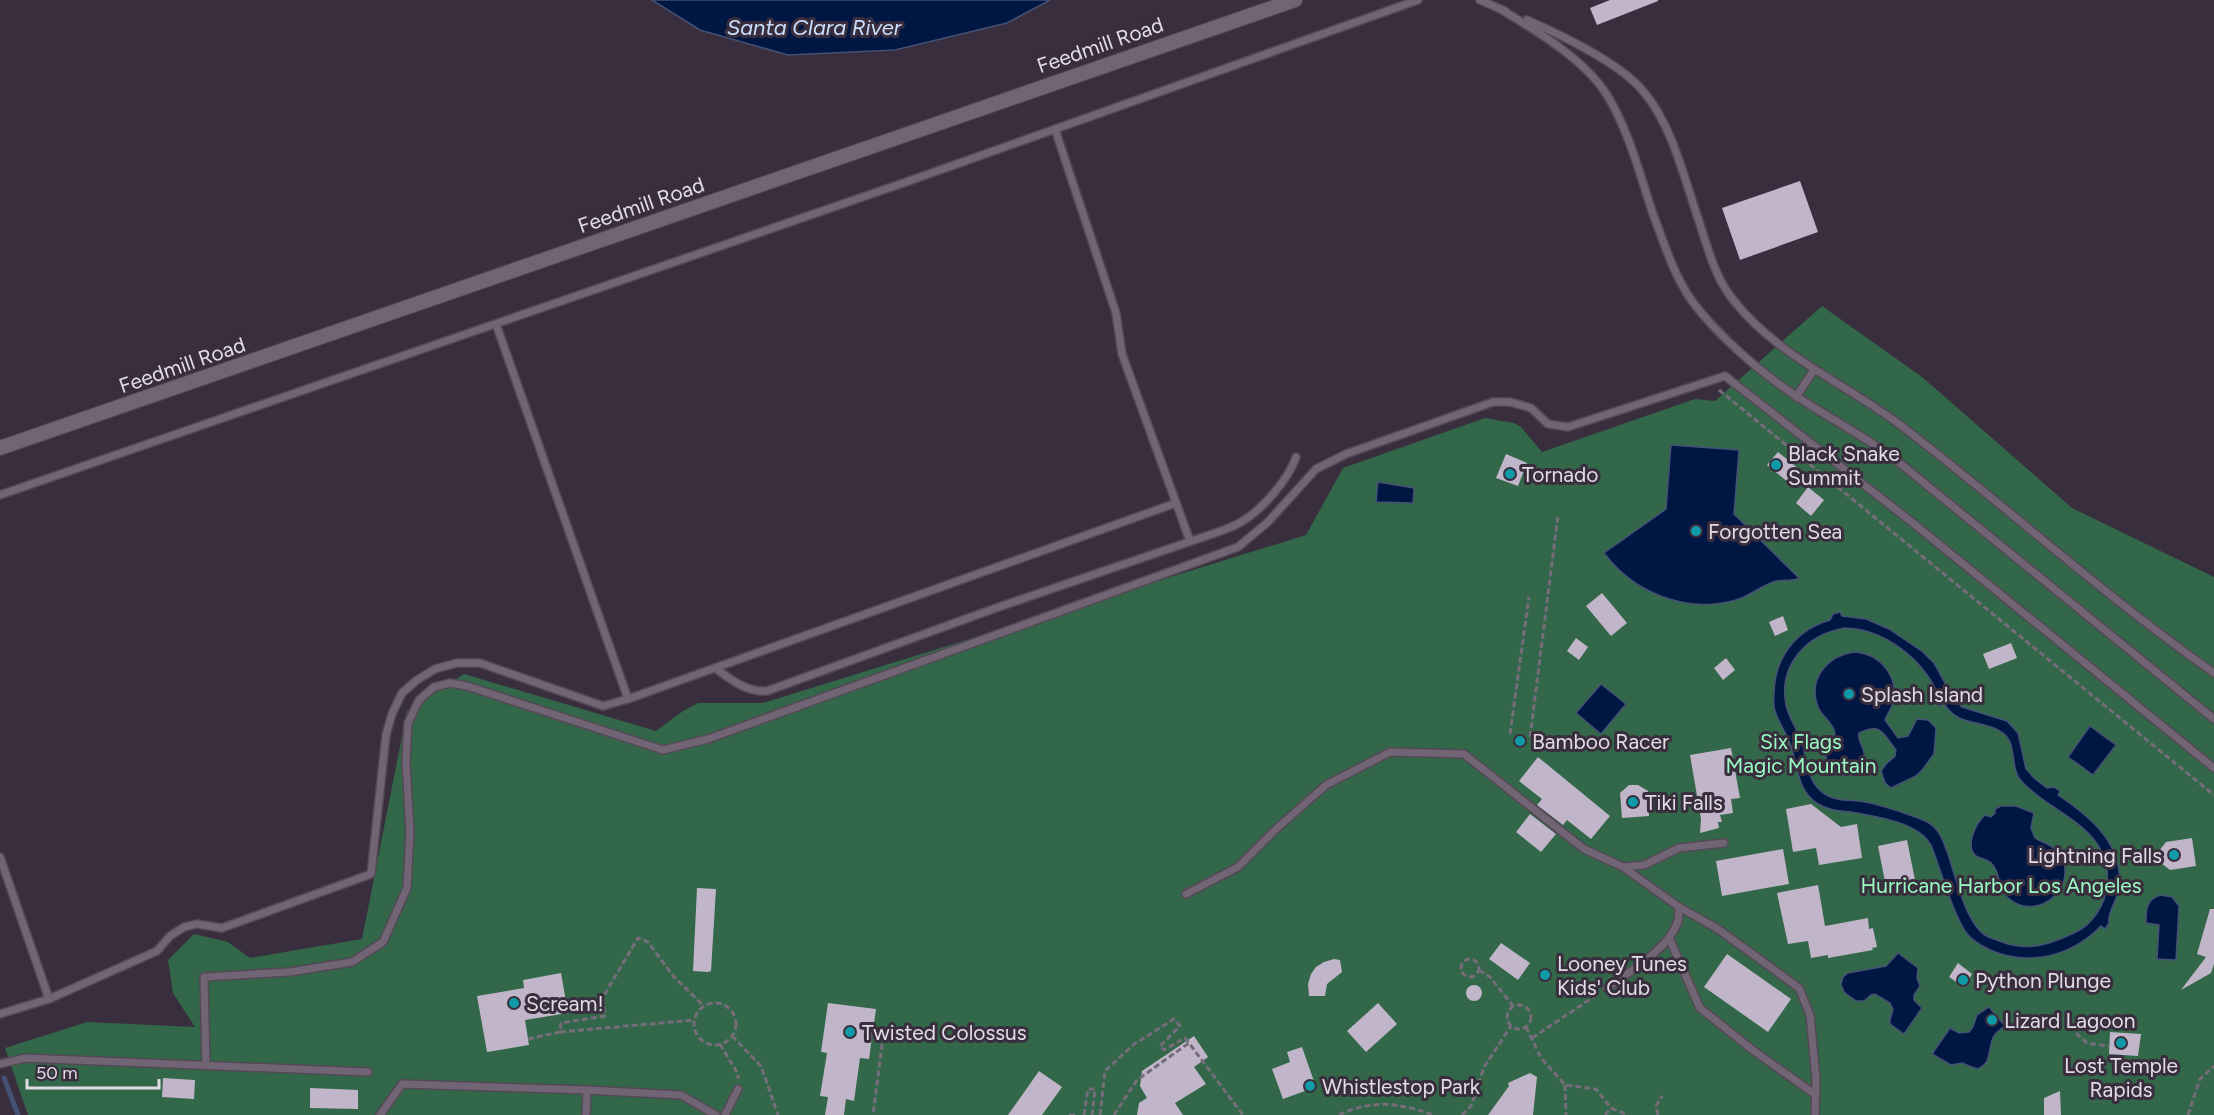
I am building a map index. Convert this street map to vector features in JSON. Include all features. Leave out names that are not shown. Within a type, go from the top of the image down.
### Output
[{"type":"street","name":"Feedmill Road","points":[[0,448],[1296,0]]},
{"type":"lane","points":[[0,495],[1055,129],[1418,0]]},
{"type":"lane","points":[[1480,0],[1567,38],[1622,72],[1642,89],[1666,130],[1718,277],[1734,301],[1751,319],[1793,356],[1895,422],[2102,589],[2214,673]]},
{"type":"lane","points":[[1502,10],[1544,35],[1600,86],[1607,96],[1624,132],[1677,276],[1690,298],[1706,318],[1774,381],[1896,460],[2214,719]]},
{"type":"lane","points":[[1055,129],[1116,314],[1122,354],[1190,541]]},
{"type":"lane","points":[[496,324],[627,699]]},
{"type":"lane","points":[[1796,397],[1814,370]]},
{"type":"lane","points":[[206,1065],[204,977],[289,972],[352,962],[383,942],[407,888],[410,832],[406,762],[408,723],[419,700],[434,687],[450,683],[467,686],[663,750],[708,739],[1238,547],[1268,522],[1316,469],[1346,454],[1493,402],[1510,402],[1531,408],[1548,424],[1568,427],[1725,376],[1783,420],[2214,768]]},
{"type":"lane","points":[[715,668],[739,685],[754,692],[767,691],[1240,523],[1254,513],[1281,483],[1293,467],[1296,457]]},
{"type":"lane","points":[[0,1014],[49,999],[157,951],[170,936],[184,927],[197,924],[222,928],[371,874],[386,735],[392,714],[402,693],[435,669],[457,663],[480,663],[603,706],[1176,503]]},
{"type":"lane","points":[[1186,894],[1238,867],[1275,830],[1326,785],[1390,752],[1464,754],[1584,849],[1623,867],[1679,907],[1718,929],[1799,988],[1810,1015],[1816,1095],[1815,1115]]},
{"type":"lane","points":[[1623,867],[1644,865],[1679,848],[1724,843]]},
{"type":"lane","points":[[0,856],[49,999]]},
{"type":"lane","points":[[1607,988],[1648,958],[1670,938],[1678,921],[1679,907]]},
{"type":"lane","points":[[1670,938],[1700,1008],[1754,1051],[1816,1095]]},
{"type":"lane","points":[[0,1064],[25,1058],[368,1072]]},
{"type":"lane","points":[[380,1115],[402,1084],[681,1095],[716,1115]]},
{"type":"lane","points":[[725,1115],[738,1089]]},
{"type":"lane","points":[[586,1090],[586,1115]]},
{"type":"path","points":[[1709,382],[2214,795]]},
{"type":"path","points":[[1530,737],[1558,515]]},
{"type":"path","points":[[1510,734],[1529,597]]},
{"type":"path","points":[[560,1032],[561,1023],[605,1016],[603,997],[638,938],[648,942],[674,977],[704,1006]]},
{"type":"path","points":[[1479,970],[1476,975],[1467,977],[1462,973],[1461,967],[1466,960],[1472,959],[1477,962],[1479,970],[1490,976],[1513,1006]]},
{"type":"path","points":[[1532,1038],[1607,988]]},
{"type":"path","points":[[714,1003],[721,1004],[732,1011],[736,1024],[732,1036],[720,1044],[714,1044],[701,1040],[694,1027],[694,1020],[704,1006],[714,1003]]},
{"type":"path","points":[[1521,1004],[1528,1008],[1532,1016],[1526,1027],[1519,1029],[1511,1026],[1507,1016],[1513,1006],[1521,1004]]},
{"type":"path","points":[[1100,1115],[1105,1071],[1133,1045],[1174,1019],[1180,1026],[1160,1046],[1164,1050],[1185,1038],[1243,1115]]},
{"type":"path","points":[[528,1039],[560,1032],[694,1020]]},
{"type":"path","points":[[1462,1115],[1471,1106],[1484,1067],[1511,1026]]},
{"type":"path","points":[[1526,1027],[1541,1058],[1565,1085],[1566,1115]]},
{"type":"path","points":[[2076,1033],[2087,1043],[2109,1046]]},
{"type":"path","points":[[872,1035],[883,1037],[873,1115]]},
{"type":"path","points":[[732,1036],[761,1066],[778,1115]]},
{"type":"path","points":[[1114,1115],[1137,1080],[1189,1043]]},
{"type":"path","points":[[720,1044],[738,1074],[738,1089]]},
{"type":"path","points":[[2188,1115],[2200,1079],[2214,1066]]},
{"type":"path","points":[[2132,1072],[2170,1071]]},
{"type":"path","points":[[1565,1085],[1596,1089],[1611,1108],[1628,1115]]},
{"type":"path","points":[[1084,1115],[1088,1089],[1095,1089],[1092,1115]]},
{"type":"path","points":[[1658,1115],[1656,1106],[1662,1096]]},
{"type":"path","points":[[1339,1115],[1352,1109],[1383,1102],[1414,1108],[1433,1115]]},
{"type":"path","points":[[1605,1115],[1611,1108]]},
{"type":"path","points":[[1069,1115],[1076,1115]]},
{"type":"green space","name":"Six Flags Magic Mountain","points":[[1822,306],[1922,377],[2072,508],[2214,577],[2214,1115],[28,1115],[5,1048],[87,1022],[195,1027],[173,993],[168,960],[194,934],[228,942],[250,958],[362,939],[407,711],[464,674],[656,731],[698,703],[763,703],[1306,535],[1343,468],[1485,418],[1514,423],[1521,427],[1542,452],[1695,399],[1715,401]]},
{"type":"water","name":"Santa Clara River","points":[[652,0],[1050,0],[1007,23],[895,50],[788,55],[700,30]]},
{"type":"water","points":[[1671,445],[1739,450],[1734,514],[1799,578],[1773,582],[1736,600],[1717,604],[1698,604],[1662,597],[1630,579],[1616,567],[1604,553],[1666,509]]},
{"type":"water","points":[[1378,482],[1414,488],[1413,503],[1376,502]]},
{"type":"water","points":[[1840,612],[1842,616],[1866,619],[1889,629],[1923,652],[1934,663],[1953,698],[1962,707],[2007,721],[2018,733],[2026,769],[2047,788],[2054,787],[2060,791],[2058,795],[2094,823],[2112,847],[2119,876],[2118,892],[2105,929],[2101,926],[2077,945],[2049,956],[2020,958],[1990,950],[1973,940],[1963,927],[1931,845],[1918,832],[1890,820],[1829,809],[1811,799],[1803,786],[1790,744],[1775,711],[1775,680],[1783,657],[1790,647],[1807,631],[1830,620],[1833,614]],"holes":[[[1845,628],[1859,630],[1887,640],[1911,657],[1937,692],[1935,700],[1939,706],[1944,704],[1957,717],[1995,728],[2003,733],[2010,743],[2018,777],[2022,782],[2091,836],[2101,849],[2106,866],[2107,885],[2098,912],[2088,924],[2058,940],[2040,945],[2012,945],[1987,936],[1978,929],[1967,910],[1944,843],[1933,826],[1919,818],[1880,805],[1828,796],[1816,786],[1809,771],[1803,746],[1807,742],[1804,735],[1799,736],[1787,709],[1786,677],[1798,654],[1808,644],[1831,631]]]},
{"type":"water","points":[[1857,652],[1874,658],[1891,676],[1893,702],[1885,720],[1898,738],[1908,736],[1917,719],[1928,720],[1936,728],[1934,754],[1923,769],[1916,776],[1891,788],[1885,783],[1881,771],[1895,756],[1896,750],[1885,735],[1877,729],[1859,733],[1865,756],[1861,767],[1856,772],[1850,775],[1836,773],[1827,763],[1826,752],[1835,733],[1818,707],[1815,696],[1818,677],[1829,663],[1838,657]]},
{"type":"water","points":[[1601,684],[1626,704],[1601,734],[1576,713]]},
{"type":"water","points":[[2090,726],[2116,745],[2093,775],[2068,757]]},
{"type":"water","points":[[2001,806],[2016,806],[2034,813],[2031,828],[2035,838],[2055,849],[2063,861],[2065,874],[2062,886],[2055,896],[2044,903],[2032,907],[2020,905],[2007,897],[1995,868],[1990,862],[1976,856],[1973,852],[1971,840],[1979,823],[1985,815],[1991,817],[1995,809]]},
{"type":"water","points":[[2161,895],[2172,897],[2179,906],[2176,960],[2157,959],[2159,925],[2146,923],[2150,902]]},
{"type":"water","points":[[1898,953],[1918,968],[1917,978],[1920,986],[1914,995],[1914,1000],[1922,1008],[1904,1034],[1890,1024],[1893,1009],[1890,1003],[1875,994],[1864,1001],[1856,1001],[1844,992],[1841,984],[1843,977],[1848,973],[1886,966]]},
{"type":"water","points":[[1989,1007],[2005,1026],[1994,1036],[1988,1060],[1982,1067],[1977,1069],[1962,1063],[1951,1065],[1932,1054],[1950,1028],[1959,1033],[1969,1032],[1977,1015]]},
{"type":"building","points":[[1610,0],[1658,1],[1597,25],[1590,8]]},
{"type":"building","points":[[1800,181],[1818,232],[1740,260],[1722,208]]},
{"type":"building","points":[[1778,452],[1799,469],[1788,482],[1767,465]]},
{"type":"building","points":[[1506,454],[1527,463],[1518,486],[1496,478]]},
{"type":"building","points":[[1808,487],[1824,500],[1811,516],[1796,503]]},
{"type":"building","points":[[1602,593],[1627,623],[1611,636],[1586,606]]},
{"type":"building","points":[[1783,616],[1788,630],[1775,636],[1769,622]]},
{"type":"building","points":[[1576,638],[1588,647],[1579,660],[1567,651]]},
{"type":"building","points":[[2011,643],[2017,658],[1989,669],[1983,654]]},
{"type":"building","points":[[1726,658],[1735,670],[1723,680],[1714,668]]},
{"type":"building","points":[[1731,748],[1740,798],[1731,799],[1733,813],[1720,815],[1722,822],[1718,822],[1719,828],[1700,833],[1701,819],[1690,755]]},
{"type":"building","points":[[1538,757],[1610,816],[1591,839],[1567,820],[1563,825],[1537,805],[1542,799],[1519,781]]},
{"type":"building","points":[[1629,785],[1638,785],[1648,791],[1649,816],[1622,818],[1620,793]]},
{"type":"building","points":[[1811,804],[1841,827],[1857,824],[1862,858],[1819,865],[1816,848],[1793,852],[1786,809]]},
{"type":"building","points":[[1530,814],[1556,834],[1541,852],[1516,832]]},
{"type":"building","points":[[2192,838],[2196,866],[2170,870],[2161,863],[2159,851],[2166,842]]},
{"type":"building","points":[[1907,840],[1915,880],[1886,887],[1878,846]]},
{"type":"building","points":[[1783,849],[1789,884],[1722,896],[1716,861]]},
{"type":"building","points":[[1818,885],[1825,926],[1868,918],[1869,929],[1873,928],[1877,947],[1872,948],[1873,950],[1828,958],[1828,955],[1811,958],[1808,941],[1788,944],[1777,893]]},
{"type":"building","points":[[697,888],[716,889],[711,971],[708,972],[693,971]]},
{"type":"building","points":[[2210,909],[2214,909],[2214,964],[2211,973],[2181,990],[2206,957],[2197,954]]},
{"type":"building","points":[[1501,943],[1530,963],[1518,980],[1489,959]]},
{"type":"building","points":[[1727,954],[1791,999],[1768,1032],[1704,987]]},
{"type":"building","points":[[1334,959],[1340,960],[1342,972],[1327,984],[1325,996],[1309,996],[1308,984],[1311,974],[1316,967]]},
{"type":"building","points":[[1958,963],[1972,974],[1964,987],[1949,977]]},
{"type":"building","points":[[561,973],[568,1013],[525,1020],[529,1045],[487,1052],[477,996],[524,988],[523,980]]},
{"type":"building","points":[[1471,985],[1477,985],[1482,993],[1480,999],[1471,1001],[1466,996],[1466,990]]},
{"type":"building","points":[[828,1003],[876,1009],[869,1059],[860,1058],[854,1101],[846,1099],[844,1115],[825,1115],[828,1097],[820,1096],[827,1053],[821,1052]]},
{"type":"building","points":[[1378,1003],[1397,1024],[1366,1052],[1347,1031]]},
{"type":"building","points":[[2110,1032],[2141,1034],[2138,1056],[2109,1054]]},
{"type":"building","points":[[1194,1036],[1208,1057],[1194,1067],[1206,1084],[1175,1103],[1183,1115],[1137,1115],[1139,1103],[1147,1098],[1140,1086],[1142,1071]]},
{"type":"building","points":[[1302,1047],[1316,1087],[1283,1099],[1272,1069],[1290,1062],[1287,1052]]},
{"type":"building","points":[[1039,1071],[1062,1087],[1042,1115],[1008,1115]]},
{"type":"building","points":[[1530,1073],[1537,1077],[1533,1115],[1488,1115],[1509,1086],[1508,1083]]},
{"type":"building","points":[[163,1078],[195,1080],[194,1099],[162,1097]]},
{"type":"building","points":[[310,1088],[358,1090],[358,1109],[310,1108]]},
{"type":"building","points":[[2060,1091],[2061,1115],[2044,1115],[2044,1098]]},
{"type":"waterway","points":[[4,1078],[18,1115]]},
{"type":"place","name":"Black Snake Summit","points":[[1776,465]]},
{"type":"place","name":"Tornado","points":[[1510,474]]},
{"type":"place","name":"Forgotten Sea","points":[[1696,531]]},
{"type":"place","name":"Splash Island","points":[[1849,694]]},
{"type":"place","name":"Bamboo Racer","points":[[1520,741]]},
{"type":"place","name":"Tiki Falls","points":[[1633,802]]},
{"type":"place","name":"Lightning Falls","points":[[2174,855]]},
{"type":"place","name":"Looney Tunes Kids' Club","points":[[1545,975]]},
{"type":"place","name":"Python Plunge","points":[[1963,980]]},
{"type":"place","name":"Scream!","points":[[514,1003]]},
{"type":"place","name":"Lizard Lagoon","points":[[1992,1020]]},
{"type":"place","name":"Twisted Colossus","points":[[850,1032]]},
{"type":"place","name":"Lost Temple Rapids","points":[[2121,1043]]},
{"type":"place","name":"Whistlestop Park","points":[[1310,1086]]},
{"type":"park label","name":"Hurricane Harbor Los Angeles","points":[[2001,885]]}]
